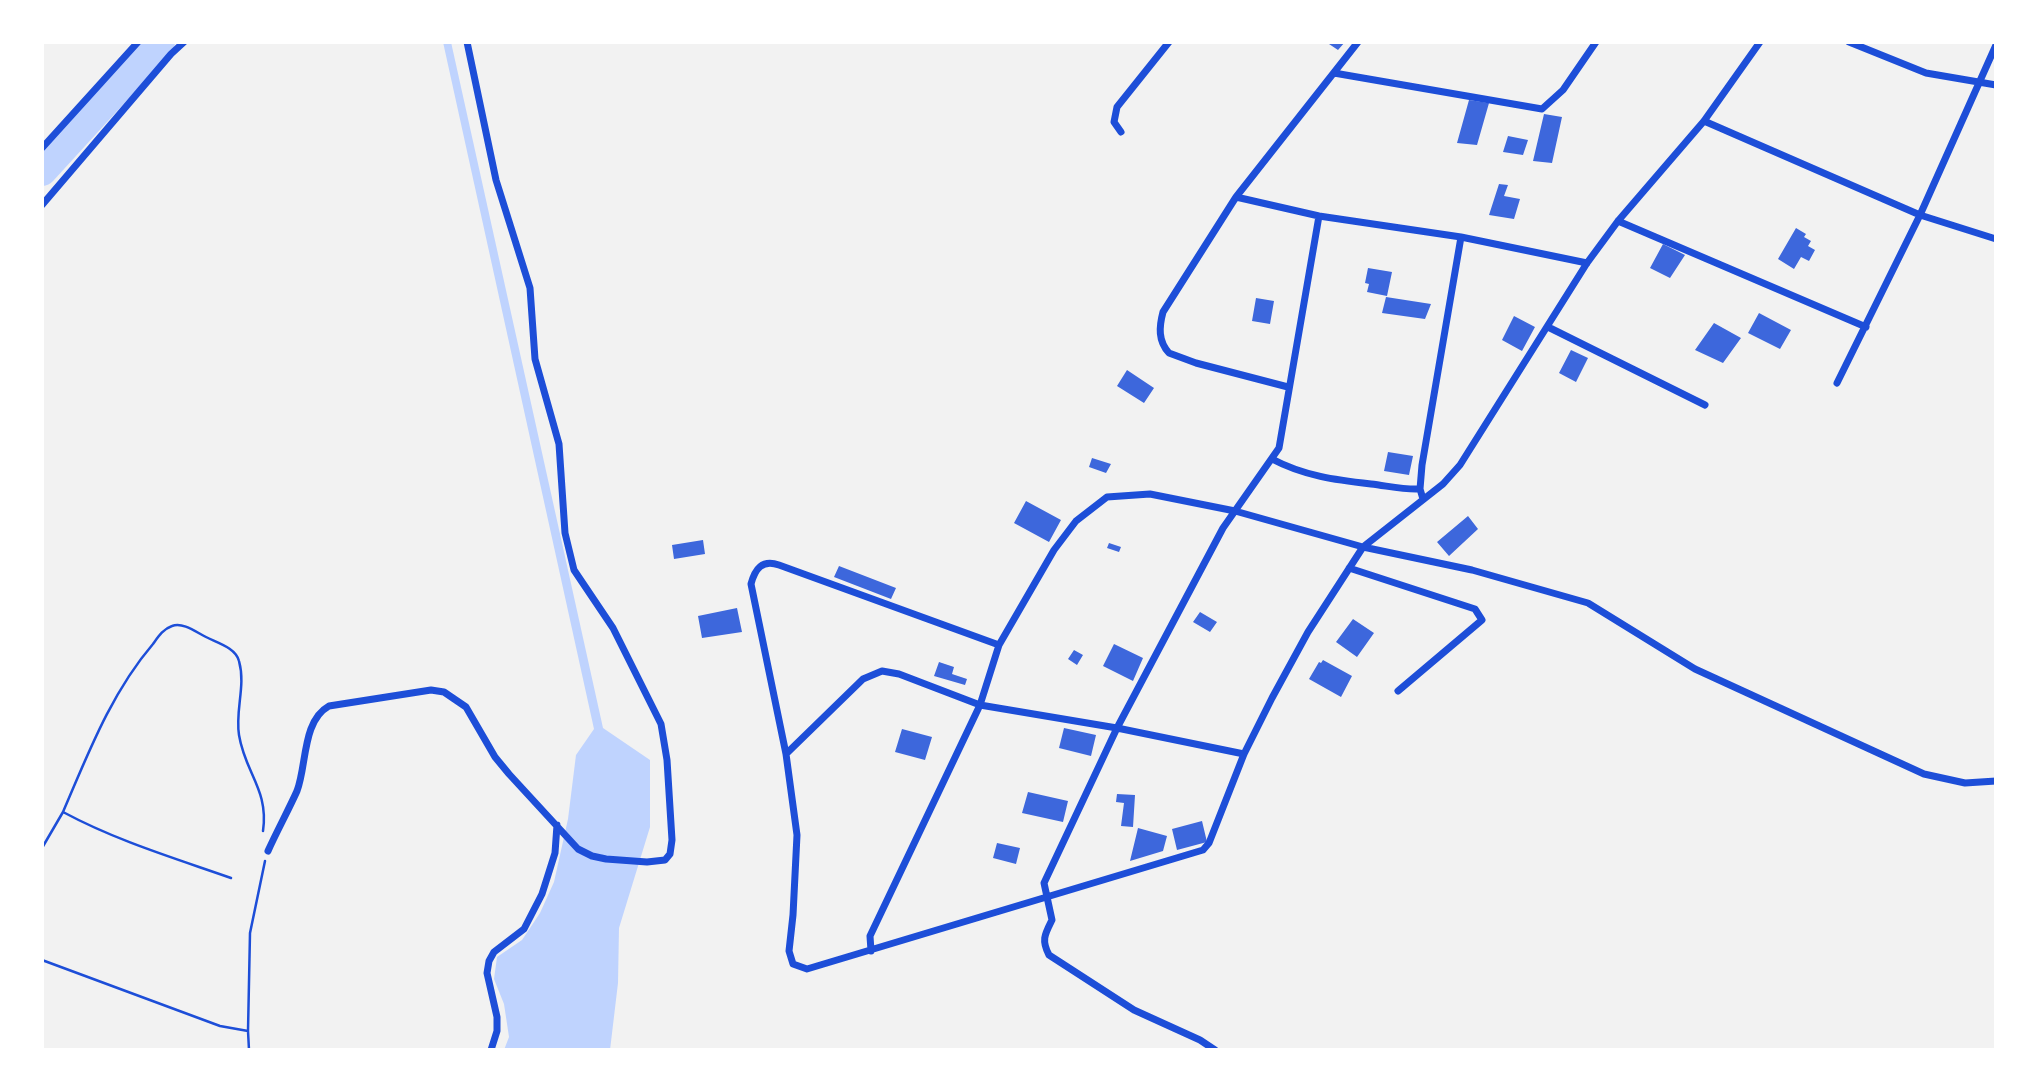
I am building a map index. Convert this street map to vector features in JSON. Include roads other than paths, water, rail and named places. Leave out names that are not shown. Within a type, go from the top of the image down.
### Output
[{"type":"street","points":[[42,148],[138,42]]},
{"type":"street","points":[[42,205],[184,42]]},
{"type":"street","points":[[268,851],[297,790],[309,736],[321,711],[329,706],[411,692],[444,692],[466,708],[495,757],[578,849],[592,856],[647,862],[665,860],[670,854],[672,840],[667,760],[661,723],[613,628],[574,570],[565,533],[559,443],[535,359],[530,288],[496,180],[467,42]]},
{"type":"street","points":[[1121,132],[1114,122],[1117,107],[1169,42]]},
{"type":"street","points":[[1288,387],[1178,358],[1163,346],[1160,329],[1164,312],[1236,197],[1358,42]]},
{"type":"street","points":[[1334,73],[1542,109],[1563,90],[1596,42]]},
{"type":"street","points":[[999,645],[773,563],[762,565],[755,572],[751,584],[786,754],[797,835],[789,951],[793,964],[807,969],[872,951],[1203,850],[1209,843],[1244,754],[1308,632],[1363,547],[1443,484],[1460,465],[1587,263],[1618,221],[1704,121],[1760,42]]},
{"type":"street","points":[[1849,42],[1926,73],[1996,85]]},
{"type":"street","points":[[1837,383],[1920,215],[1996,45]]},
{"type":"street","points":[[1704,121],[1920,215],[1996,239]]},
{"type":"street","points":[[1236,197],[1319,216],[1461,237],[1587,263]]},
{"type":"street","points":[[1215,1050],[1200,1040],[1134,1010],[1049,955],[1044,945],[1044,935],[1052,920],[1044,883],[1117,728],[1223,528],[1279,449],[1319,216]]},
{"type":"street","points":[[1618,221],[1866,327]]},
{"type":"street","points":[[1423,499],[1420,489],[1422,465],[1461,237]]},
{"type":"street","points":[[1548,327],[1705,405]]},
{"type":"street","points":[[1272,459],[1292,470],[1318,477],[1400,489],[1420,489]]},
{"type":"street","points":[[872,951],[870,936],[980,705],[999,645],[1061,540],[1076,521],[1107,497],[1150,494],[1235,511],[1363,547],[1472,570],[1587,603],[1695,669],[1924,774],[1965,783],[1996,781]]},
{"type":"street","points":[[1349,568],[1475,609],[1482,620],[1398,691]]},
{"type":"street","points":[[786,754],[863,679],[882,671],[899,674],[980,705],[1117,728],[1244,754]]},
{"type":"street","points":[[491,1050],[497,1017],[487,973],[489,961],[494,952],[524,929],[542,894],[555,853],[557,825]]},
{"type":"water","points":[[443,42],[451,42],[603,728],[650,760],[650,827],[619,928],[618,983],[610,1050],[504,1050],[509,1037],[504,1004],[494,979],[497,957],[522,940],[540,913],[554,882],[568,819],[576,755],[594,729]]},
{"type":"waterway","points":[[42,171],[160,42]]}]
